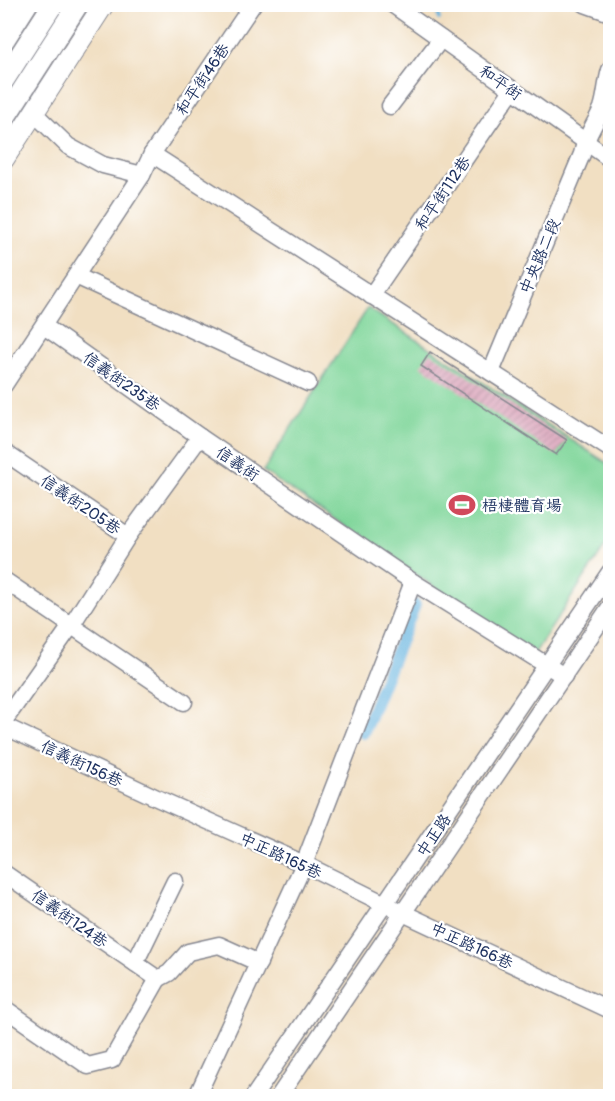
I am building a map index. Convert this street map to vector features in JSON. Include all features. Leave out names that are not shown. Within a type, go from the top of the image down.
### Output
[{"type":"main road","points":[[4,40],[27,4]]},
{"type":"main road","points":[[4,80],[53,4]]},
{"type":"main road","points":[[4,119],[78,4]]},
{"type":"main road","points":[[4,159],[104,4]]},
{"type":"street","name":"和平街46巷","points":[[4,385],[142,175],[152,154],[253,4]]},
{"type":"street","name":"和平街","points":[[392,4],[610,159]]},
{"type":"street","points":[[585,4],[610,14]]},
{"type":"street","points":[[390,106],[441,39]]},
{"type":"street","name":"中央路二段","points":[[491,372],[582,154],[585,140],[603,106],[610,70]]},
{"type":"street","name":"和平街112巷","points":[[371,296],[512,90]]},
{"type":"street","points":[[34,113],[68,146],[103,165],[142,175]]},
{"type":"street","points":[[152,154],[610,448]]},
{"type":"street","points":[[76,276],[308,383]]},
{"type":"street","name":"信義街235巷","points":[[44,326],[200,437]]},
{"type":"street","name":"信義街","points":[[4,721],[71,626],[128,536],[200,437],[413,582],[564,676]]},
{"type":"street","name":"信義街205巷","points":[[4,452],[128,536]]},
{"type":"street","name":"中正路","points":[[254,1096],[610,572]]},
{"type":"street","points":[[4,580],[184,702]]},
{"type":"street","points":[[197,1096],[304,864],[413,582]]},
{"type":"street","name":"中正路","points":[[279,1096],[610,607]]},
{"type":"street","name":"信義街156巷","points":[[4,726],[159,799]]},
{"type":"street","name":"中正路165巷","points":[[159,799],[304,864],[403,913]]},
{"type":"street","name":"信義街124巷","points":[[4,873],[158,980]]},
{"type":"street","points":[[135,963],[175,880]]},
{"type":"street","name":"中正路166巷","points":[[403,913],[610,1010]]},
{"type":"street","points":[[4,1008],[88,1066],[112,1060],[158,980],[169,973],[188,952],[219,945],[258,963]]},
{"type":"green space","name":"梧棲體育場","points":[[368,308],[610,465],[610,539],[534,654],[263,471]]},
{"type":"building","points":[[430,352],[567,440],[556,455],[421,366]]},
{"type":"waterway","points":[[438,4],[439,19]]},
{"type":"waterway","points":[[363,733],[415,605]]},
{"type":"place","name":"梧棲體育場","points":[[462,505]]}]
